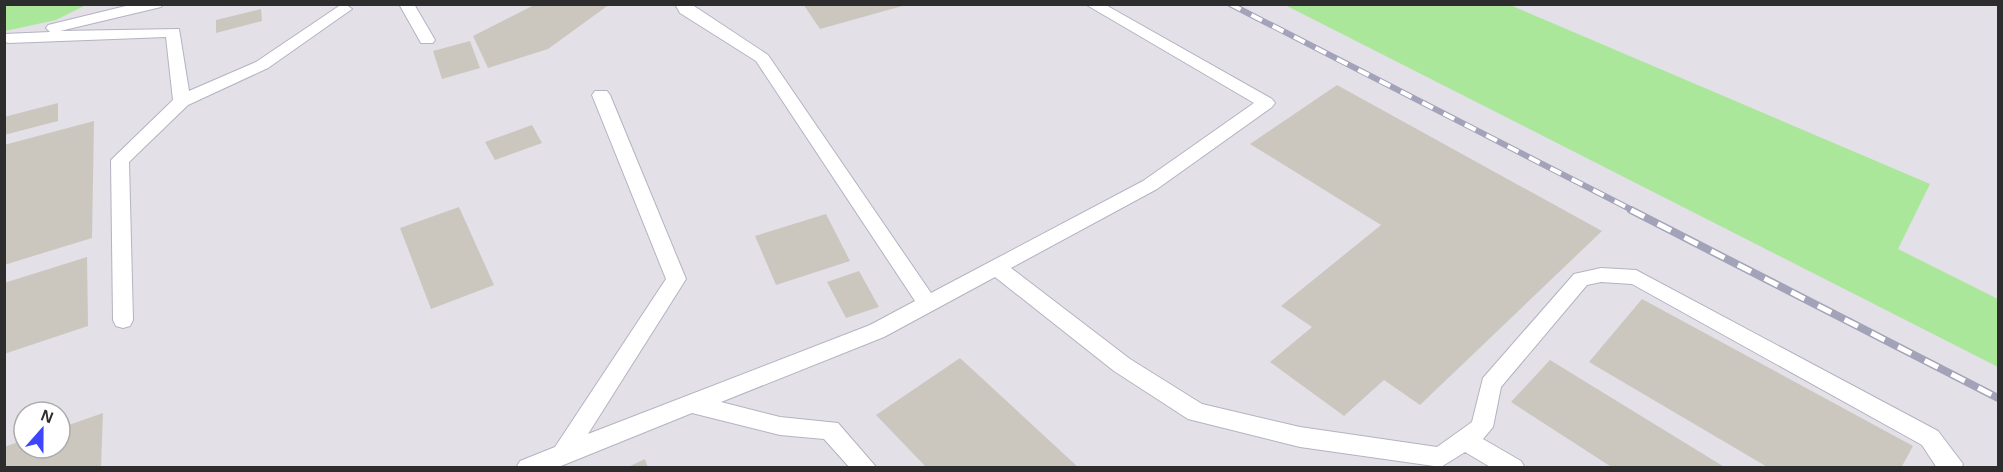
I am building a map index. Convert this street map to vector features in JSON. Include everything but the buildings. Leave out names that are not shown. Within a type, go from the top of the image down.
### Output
[{"type":"lane","points":[[7,39],[156,4]]},
{"type":"lane","points":[[406,4],[427,40]]},
{"type":"lane","points":[[683,4],[685,10],[762,58],[928,304]]},
{"type":"lane","points":[[528,468],[877,331],[1150,185],[1266,103],[1092,4]]},
{"type":"lane","points":[[123,320],[120,160],[182,101],[262,65],[344,9]]},
{"type":"lane","points":[[7,39],[173,32],[182,101]]},
{"type":"lane","points":[[563,454],[676,279],[601,94]]},
{"type":"lane","points":[[996,267],[1122,365],[1196,412],[1300,437],[1441,457],[1482,427],[1491,384],[1581,279],[1601,275],[1636,277],[1930,438],[1951,464],[1949,468]]},
{"type":"lane","points":[[692,404],[780,426],[830,430],[865,468]]},
{"type":"lane","points":[[1464,440],[1513,468]]},
{"type":"shaded area","points":[[4,5],[1998,5],[1998,467],[5,467]]},
{"type":"green space","points":[[4,5],[86,5],[56,20],[5,31]]},
{"type":"green space","points":[[1285,5],[1510,5],[1930,184],[1898,249],[1998,299],[1998,367]]},
{"type":"railway","points":[[1230,4],[1634,211]]},
{"type":"railway","points":[[1631,210],[1998,398]]}]
